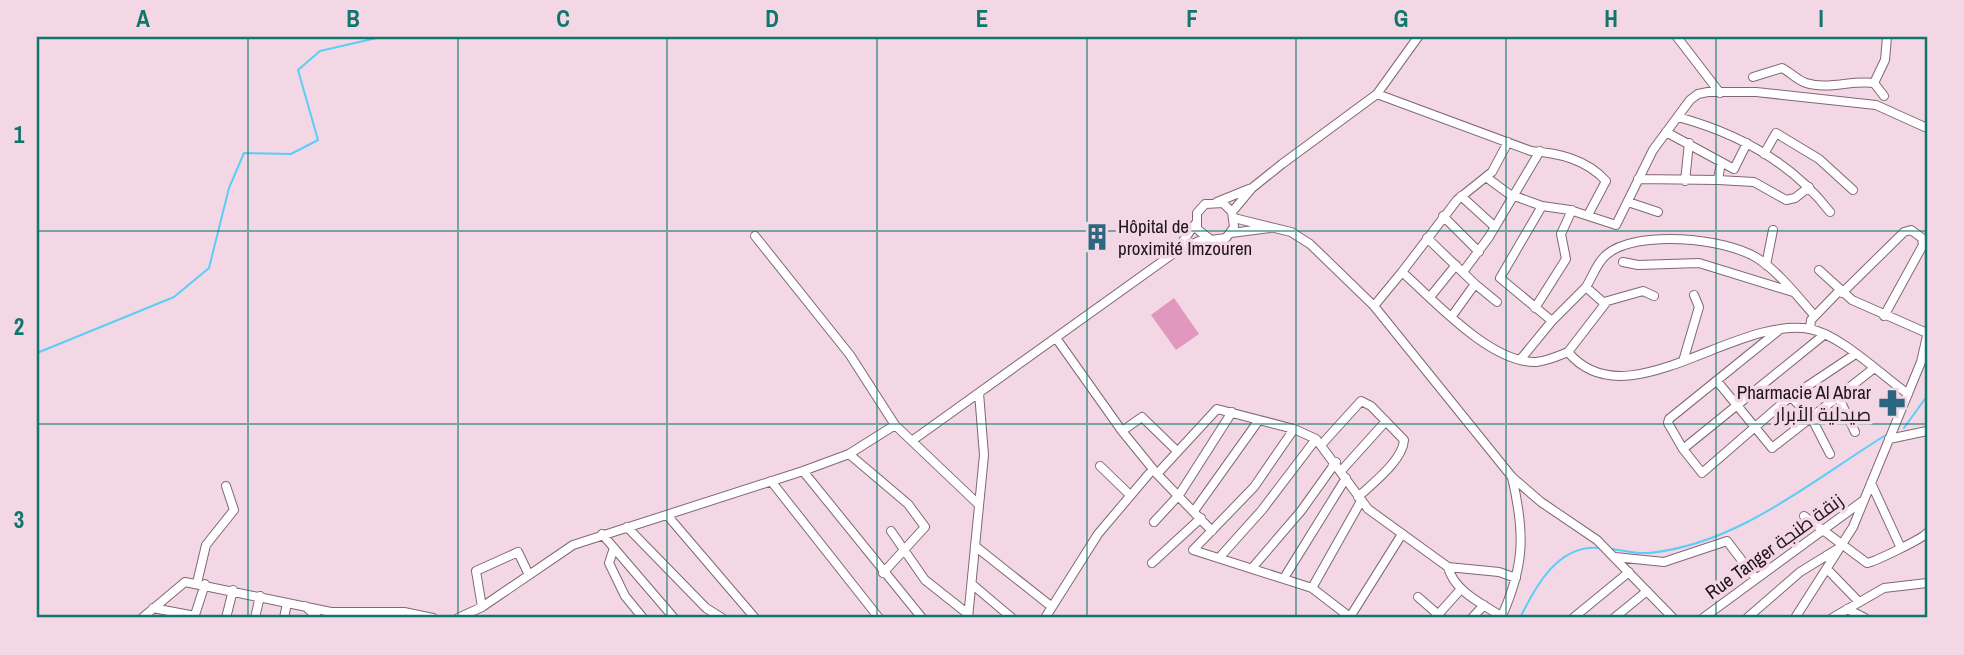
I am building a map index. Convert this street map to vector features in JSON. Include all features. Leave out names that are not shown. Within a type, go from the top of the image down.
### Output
[{"type":"street","points":[[1174,253],[1196,223],[1200,209],[1252,188],[1377,94],[1419,37]]},
{"type":"street","points":[[1677,37],[1720,93]]},
{"type":"street","points":[[1874,83],[1885,60],[1887,37]]},
{"type":"street","points":[[1753,78],[1782,68],[1805,83],[1830,86],[1860,81],[1874,83],[1884,96]]},
{"type":"street","points":[[1486,177],[1514,196],[1542,206],[1572,210],[1616,225],[1638,179],[1666,132],[1694,96],[1708,92],[1778,94],[1876,105],[1927,128]]},
{"type":"street","points":[[1377,94],[1508,142],[1563,154],[1604,177],[1605,186],[1588,215]]},
{"type":"street","points":[[1678,117],[1725,132],[1765,154],[1809,187],[1830,212]]},
{"type":"street","points":[[1666,132],[1736,168],[1747,143]]},
{"type":"street","points":[[1765,154],[1773,134],[1780,135],[1819,159],[1853,190]]},
{"type":"street","points":[[1374,306],[1443,216],[1461,196],[1496,167],[1508,142]]},
{"type":"street","points":[[1685,181],[1689,143]]},
{"type":"street","points":[[1430,297],[1479,252],[1540,151]]},
{"type":"street","points":[[1718,180],[1721,162]]},
{"type":"street","points":[[1638,179],[1754,182],[1786,200],[1795,198],[1809,187]]},
{"type":"street","points":[[1231,233],[1233,215],[1252,188]]},
{"type":"street","points":[[1461,196],[1495,227]]},
{"type":"street","points":[[1217,202],[1233,215],[1292,232],[1310,244],[1374,306],[1512,477],[1541,502],[1597,540],[1673,618]]},
{"type":"street","points":[[1628,202],[1658,212]]},
{"type":"street","points":[[1542,206],[1500,278],[1552,321]]},
{"type":"street","points":[[1535,308],[1566,259],[1561,234],[1572,210]]},
{"type":"street","points":[[1443,216],[1479,252]]},
{"type":"street","points":[[1196,223],[1205,238]]},
{"type":"street","points":[[913,440],[1174,253],[1205,238],[1219,240],[1231,233],[1275,227]]},
{"type":"street","points":[[1766,265],[1773,230]]},
{"type":"street","points":[[1810,329],[1814,315],[1904,232],[1911,230],[1922,238],[1923,245],[1884,316]]},
{"type":"street","points":[[755,236],[850,355],[895,425],[977,503]]},
{"type":"street","points":[[1427,238],[1497,302]]},
{"type":"street","points":[[1520,360],[1552,321],[1586,287],[1604,256],[1638,240],[1707,244],[1740,251],[1766,265],[1814,315]]},
{"type":"street","points":[[1623,262],[1638,265],[1699,263],[1793,292]]},
{"type":"street","points":[[1795,618],[1843,546],[1865,500],[1908,394],[1927,335],[1884,316],[1841,291],[1819,270]]},
{"type":"street","points":[[1402,272],[1483,342],[1520,360],[1537,362],[1568,352],[1605,307],[1604,302],[1586,287]]},
{"type":"street","points":[[1451,316],[1475,284]]},
{"type":"street","points":[[1604,302],[1643,291],[1654,296]]},
{"type":"street","points":[[1684,358],[1699,307],[1693,295]]},
{"type":"street","points":[[1568,352],[1587,370],[1608,377],[1646,373],[1684,358],[1780,329],[1810,329],[1825,334],[1908,394]]},
{"type":"street","points":[[1780,329],[1668,421],[1683,449],[1702,473],[1791,397],[1854,355]]},
{"type":"street","points":[[1683,449],[1825,334]]},
{"type":"street","points":[[1056,338],[1122,431],[1155,471],[1212,531]]},
{"type":"street","points":[[1717,381],[1772,447],[1873,369]]},
{"type":"street","points":[[891,531],[936,591],[968,616],[973,585],[977,503],[984,443],[979,393]]},
{"type":"street","points":[[1791,397],[1811,417],[1830,454]]},
{"type":"street","points":[[1838,397],[1855,432]]},
{"type":"street","points":[[1219,558],[1319,441],[1361,401],[1371,406],[1386,421],[1404,440],[1404,446],[1360,499],[1312,588]]},
{"type":"street","points":[[975,545],[1051,614],[1098,534],[1130,495],[1217,409],[1294,429],[1319,441],[1360,499],[1448,567],[1499,572],[1516,578]]},
{"type":"street","points":[[1154,522],[1179,495],[1232,412]]},
{"type":"street","points":[[1122,431],[1142,417],[1177,451]]},
{"type":"street","points":[[1194,511],[1259,420]]},
{"type":"street","points":[[1284,578],[1343,474],[1386,421]]},
{"type":"street","points":[[458,618],[482,607],[573,545],[849,454],[895,425]]},
{"type":"street","points":[[1294,429],[1254,487],[1193,550],[1312,588],[1351,617],[1402,534]]},
{"type":"street","points":[[1889,439],[1927,430]]},
{"type":"street","points":[[849,454],[908,505],[925,527],[883,573]]},
{"type":"street","points":[[1253,568],[1295,518],[1336,462]]},
{"type":"street","points":[[1100,466],[1130,495]]},
{"type":"street","points":[[803,471],[922,618]]},
{"type":"street","points":[[1448,567],[1451,578],[1461,589],[1501,617],[1516,578],[1523,528],[1512,477]]},
{"type":"street","points":[[771,481],[879,618]]},
{"type":"street","points":[[1871,483],[1900,546]]},
{"type":"street","points":[[153,608],[195,617],[206,545],[234,510],[226,486]]},
{"type":"street","name":"Rue Tanger زنقة طنجة","points":[[1703,618],[1865,500]]},
{"type":"street","points":[[667,515],[755,618]]},
{"type":"street","points":[[1804,516],[1843,546],[1871,563],[1900,546],[1915,543],[1927,533]]},
{"type":"street","points":[[1152,563],[1201,518]]},
{"type":"street","points":[[627,527],[706,608],[722,618]]},
{"type":"street","points":[[602,534],[674,618]]},
{"type":"street","points":[[1613,555],[1664,562],[1727,541],[1756,579]]},
{"type":"street","points":[[1747,618],[1800,572],[1843,546]]},
{"type":"street","points":[[614,548],[609,563],[625,596],[643,618]]},
{"type":"street","points":[[482,607],[476,571],[518,552],[529,575]]},
{"type":"street","points":[[1828,570],[1859,602]]},
{"type":"street","points":[[1573,618],[1629,572]]},
{"type":"street","points":[[142,618],[182,583],[233,590],[331,612],[404,612],[433,618]]},
{"type":"street","points":[[1832,618],[1889,586],[1927,583]]},
{"type":"street","points":[[973,585],[1012,618]]},
{"type":"street","points":[[1418,597],[1439,617],[1461,589]]},
{"type":"street","points":[[226,618],[233,590]]},
{"type":"street","points":[[1614,618],[1647,592]]},
{"type":"street","points":[[255,618],[260,596]]},
{"type":"street","points":[[284,618],[287,603]]},
{"type":"street","points":[[302,604],[318,618]]},
{"type":"street","points":[[1472,618],[1484,605]]},
{"type":"street","points":[[1847,609],[1865,618]]},
{"type":"street","points":[[1657,618],[1665,611]]},
{"type":"shaded area","points":[[1174,298],[1199,334],[1176,350],[1151,315]]},
{"type":"waterway","points":[[37,353],[174,297],[209,268],[229,188],[244,153],[291,154],[318,140],[298,70],[320,51],[381,37]]},
{"type":"waterway","points":[[1904,428],[1927,396]]},
{"type":"waterway","points":[[1611,549],[1649,553],[1682,547],[1713,537],[1773,508],[1886,435]]},
{"type":"waterway","points":[[1520,618],[1541,581],[1560,560],[1571,553],[1599,548]]},
{"type":"place","name":"Hôpital de proximité Imzouren","points":[[1097,237]]},
{"type":"place","name":"Pharmacie Al Abrar صيدلية الأبرار","points":[[1892,403]]}]
